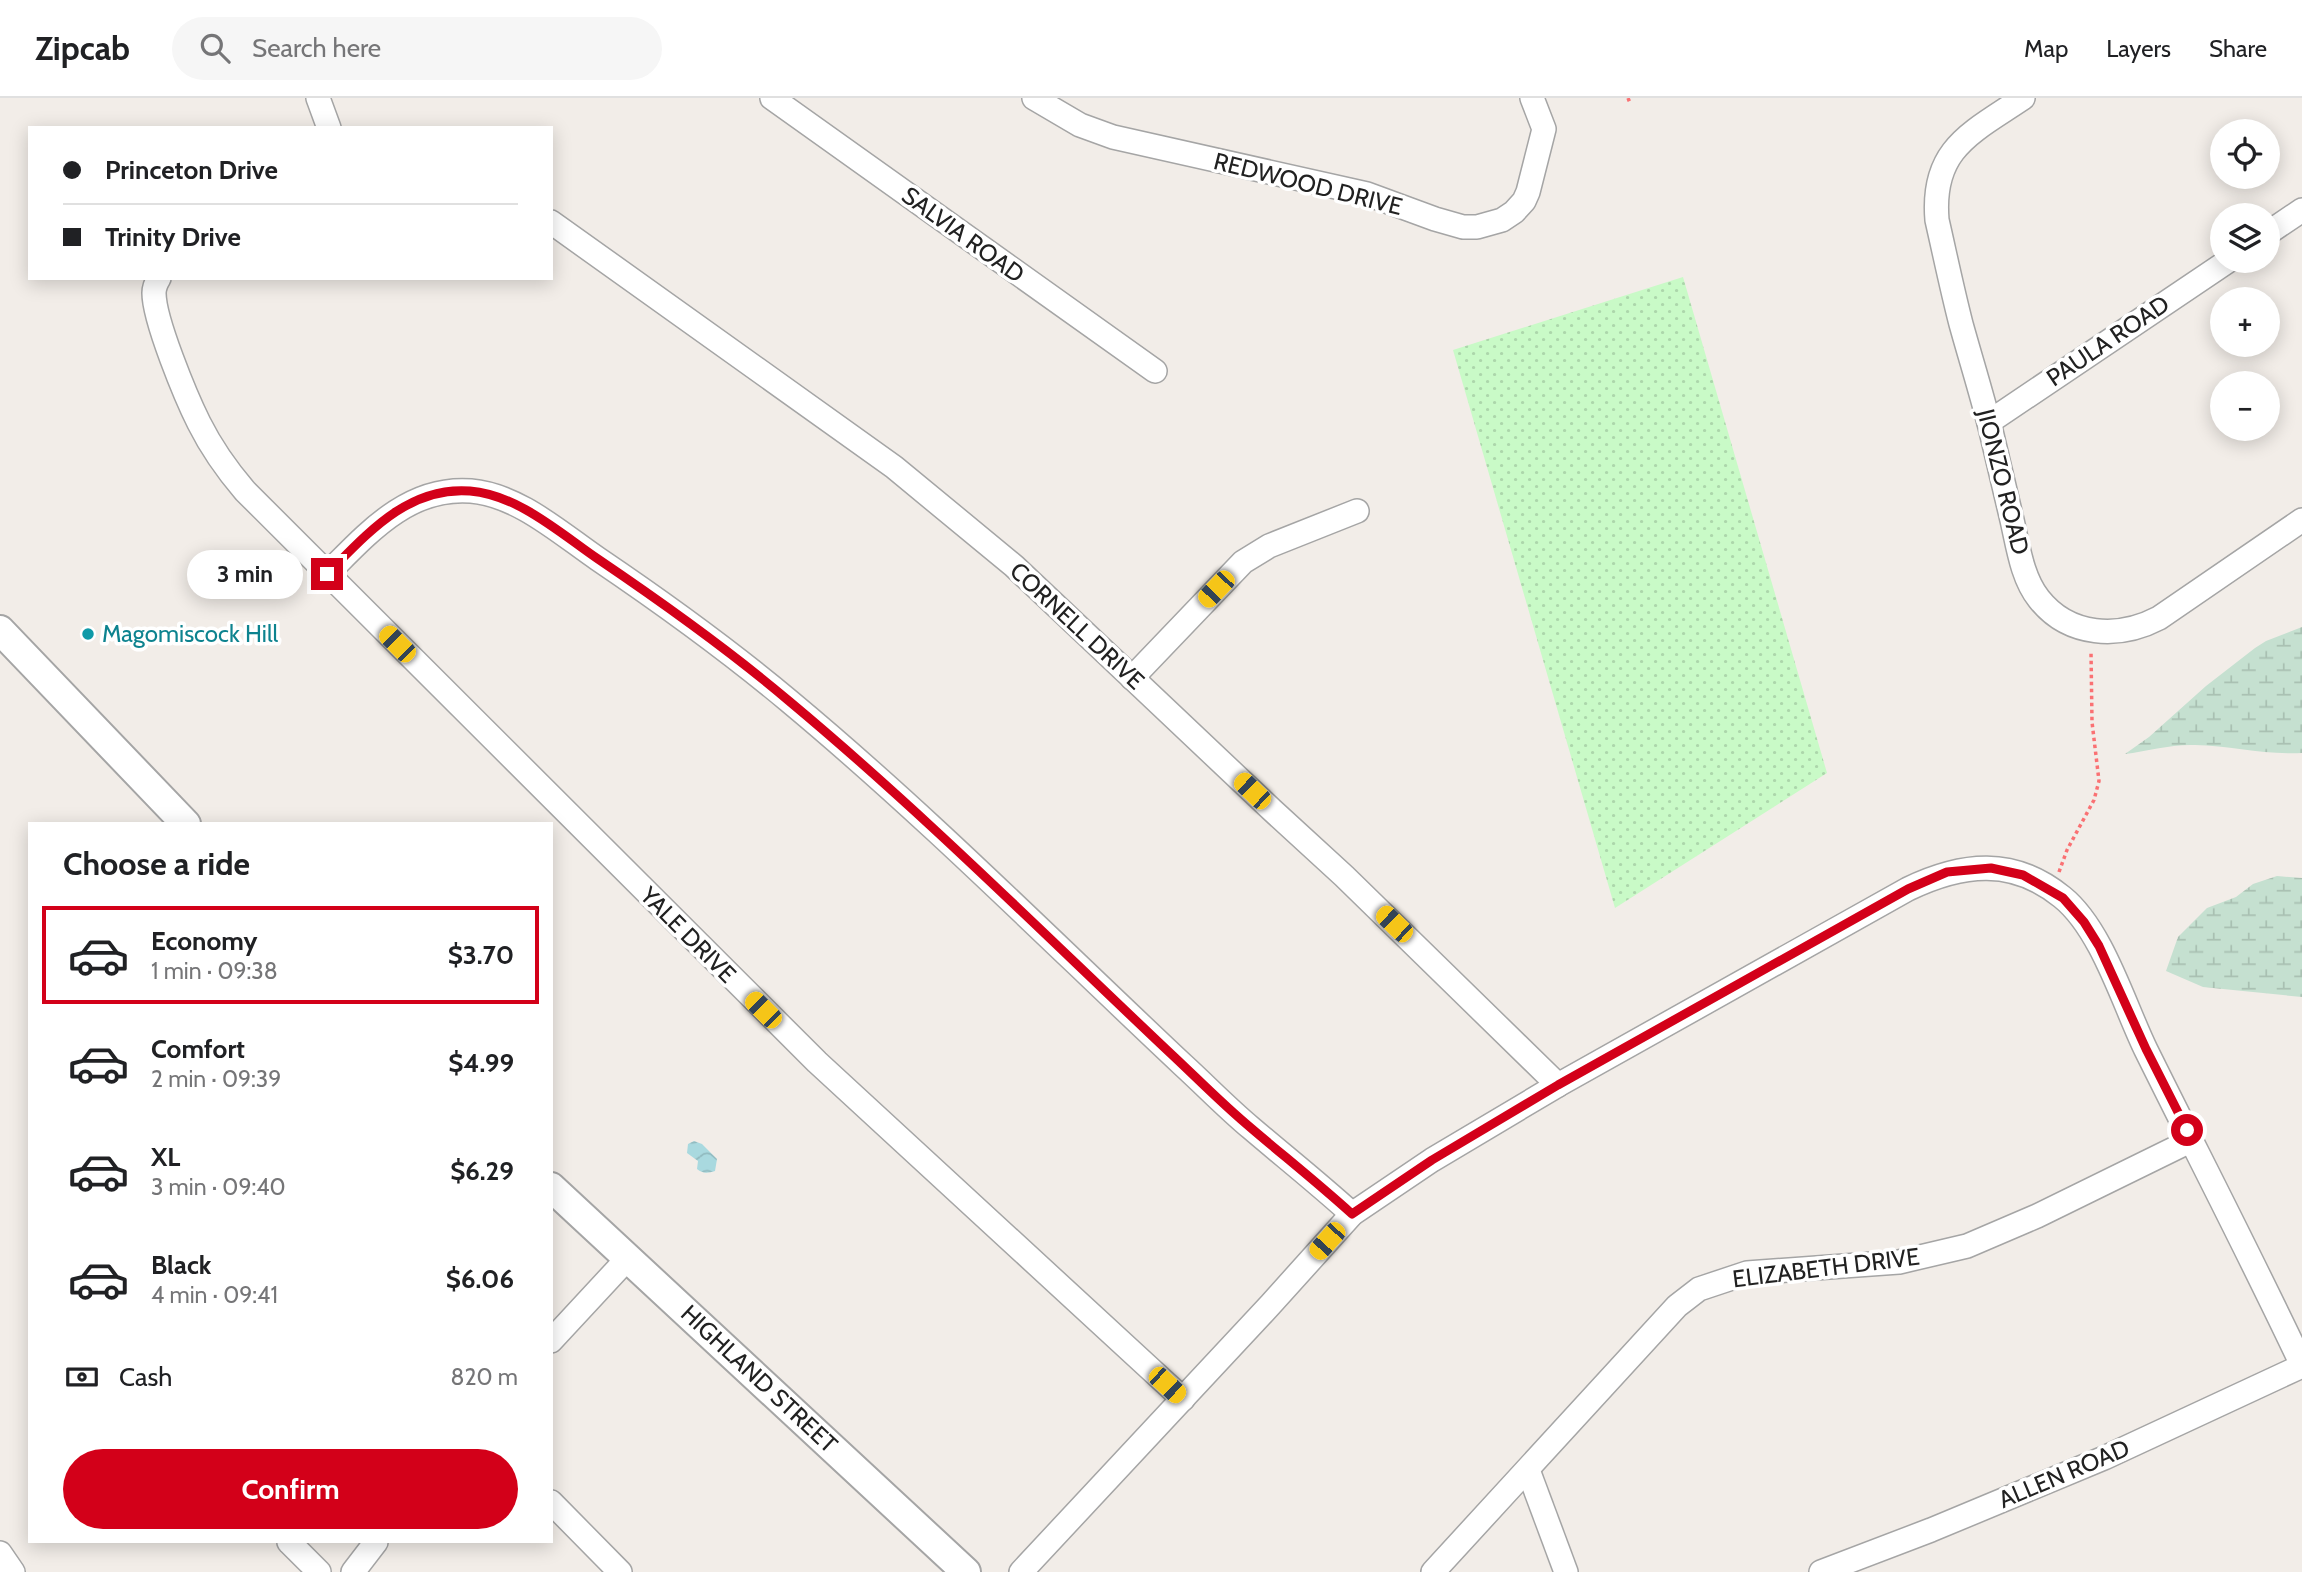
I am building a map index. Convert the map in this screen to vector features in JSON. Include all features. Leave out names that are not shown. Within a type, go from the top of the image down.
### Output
[{"type":"street","points":[[318,98],[328,126]]},
{"type":"street","name":"SALVIA ROAD","points":[[772,98],[1155,371]]},
{"type":"street","name":"REDWOOD DRIVE","points":[[1034,98],[1080,125],[1113,137],[1367,194],[1435,219],[1471,228],[1502,220],[1524,201],[1543,136],[1540,101]]},
{"type":"street","name":"JIONZO ROAD","points":[[2023,98],[1957,145],[1945,163],[1937,186],[1937,220],[2029,582],[2037,597],[2055,616],[2069,624],[2090,630],[2131,630],[2152,622],[2302,520]]},
{"type":"street","points":[[2280,225],[2302,210]]},
{"type":"street","name":"CORNELL DRIVE","points":[[553,223],[903,474],[1014,566],[1344,876],[1558,1085]]},
{"type":"street","name":"PAULA ROAD","points":[[1989,422],[2210,273]]},
{"type":"street","points":[[158,280],[154,290],[160,322],[196,415],[209,441],[245,491],[327,574],[379,523],[412,502],[442,492],[473,491],[496,496],[520,507],[630,581],[787,699],[890,790],[1250,1128],[1315,1180],[1352,1214]]},
{"type":"street","points":[[1132,678],[1243,562],[1269,546],[1357,511]]},
{"type":"street","name":"YALE DRIVE","points":[[327,574],[817,1062],[1183,1399]]},
{"type":"street","points":[[0,630],[184,822]]},
{"type":"street","points":[[1021,1572],[1352,1214],[1432,1160],[1558,1085],[1930,878],[1956,870],[1991,868],[2023,875],[2053,891],[2071,905],[2099,946],[2146,1049],[2302,1366]]},
{"type":"street","name":"ELIZABETH DRIVE","points":[[1433,1572],[1677,1306],[1699,1289],[1747,1273],[1899,1262],[1967,1246],[2037,1216],[2193,1140]]},
{"type":"street","name":"HIGHLAND STREET","points":[[553,1189],[966,1572]]},
{"type":"street","points":[[553,1339],[628,1258]]},
{"type":"street","name":"ALLEN ROAD","points":[[1821,1572],[1931,1530],[2104,1458],[2302,1366]]},
{"type":"street","points":[[1528,1470],[1566,1572]]},
{"type":"street","points":[[553,1504],[620,1572]]},
{"type":"street","points":[[290,1543],[319,1572]]},
{"type":"street","points":[[353,1572],[375,1543]]},
{"type":"street","points":[[0,1553],[13,1572]]},
{"type":"path","points":[[2053,891],[2067,850],[2094,800],[2099,781],[2092,722],[2090,630]]},
{"type":"green space","points":[[1683,277],[1827,773],[1615,908],[1453,350]]},
{"type":"green space","points":[[2302,627],[2302,753],[2186,745],[2125,754],[2255,648]]},
{"type":"green space","points":[[2277,876],[2302,878],[2302,997],[2203,987],[2166,971],[2178,937],[2207,908],[2236,897],[2253,884]]},
{"type":"water","points":[[694,1141],[702,1144],[717,1159],[715,1171],[706,1173],[697,1169],[698,1161],[687,1153],[688,1144]]},
{"type":"place","name":"Magomiscock Hill","points":[[88,634]]},
{"type":"route","points":[[327,574],[379,523],[397,510],[431,495],[473,491],[496,496],[520,507],[630,581],[787,699],[890,790],[1250,1128],[1315,1180],[1352,1214],[1432,1160],[1624,1048],[1908,889],[1947,872],[1968,869],[1991,868],[2023,875],[2055,892],[2071,905],[2099,946],[2187,1130]]}]
